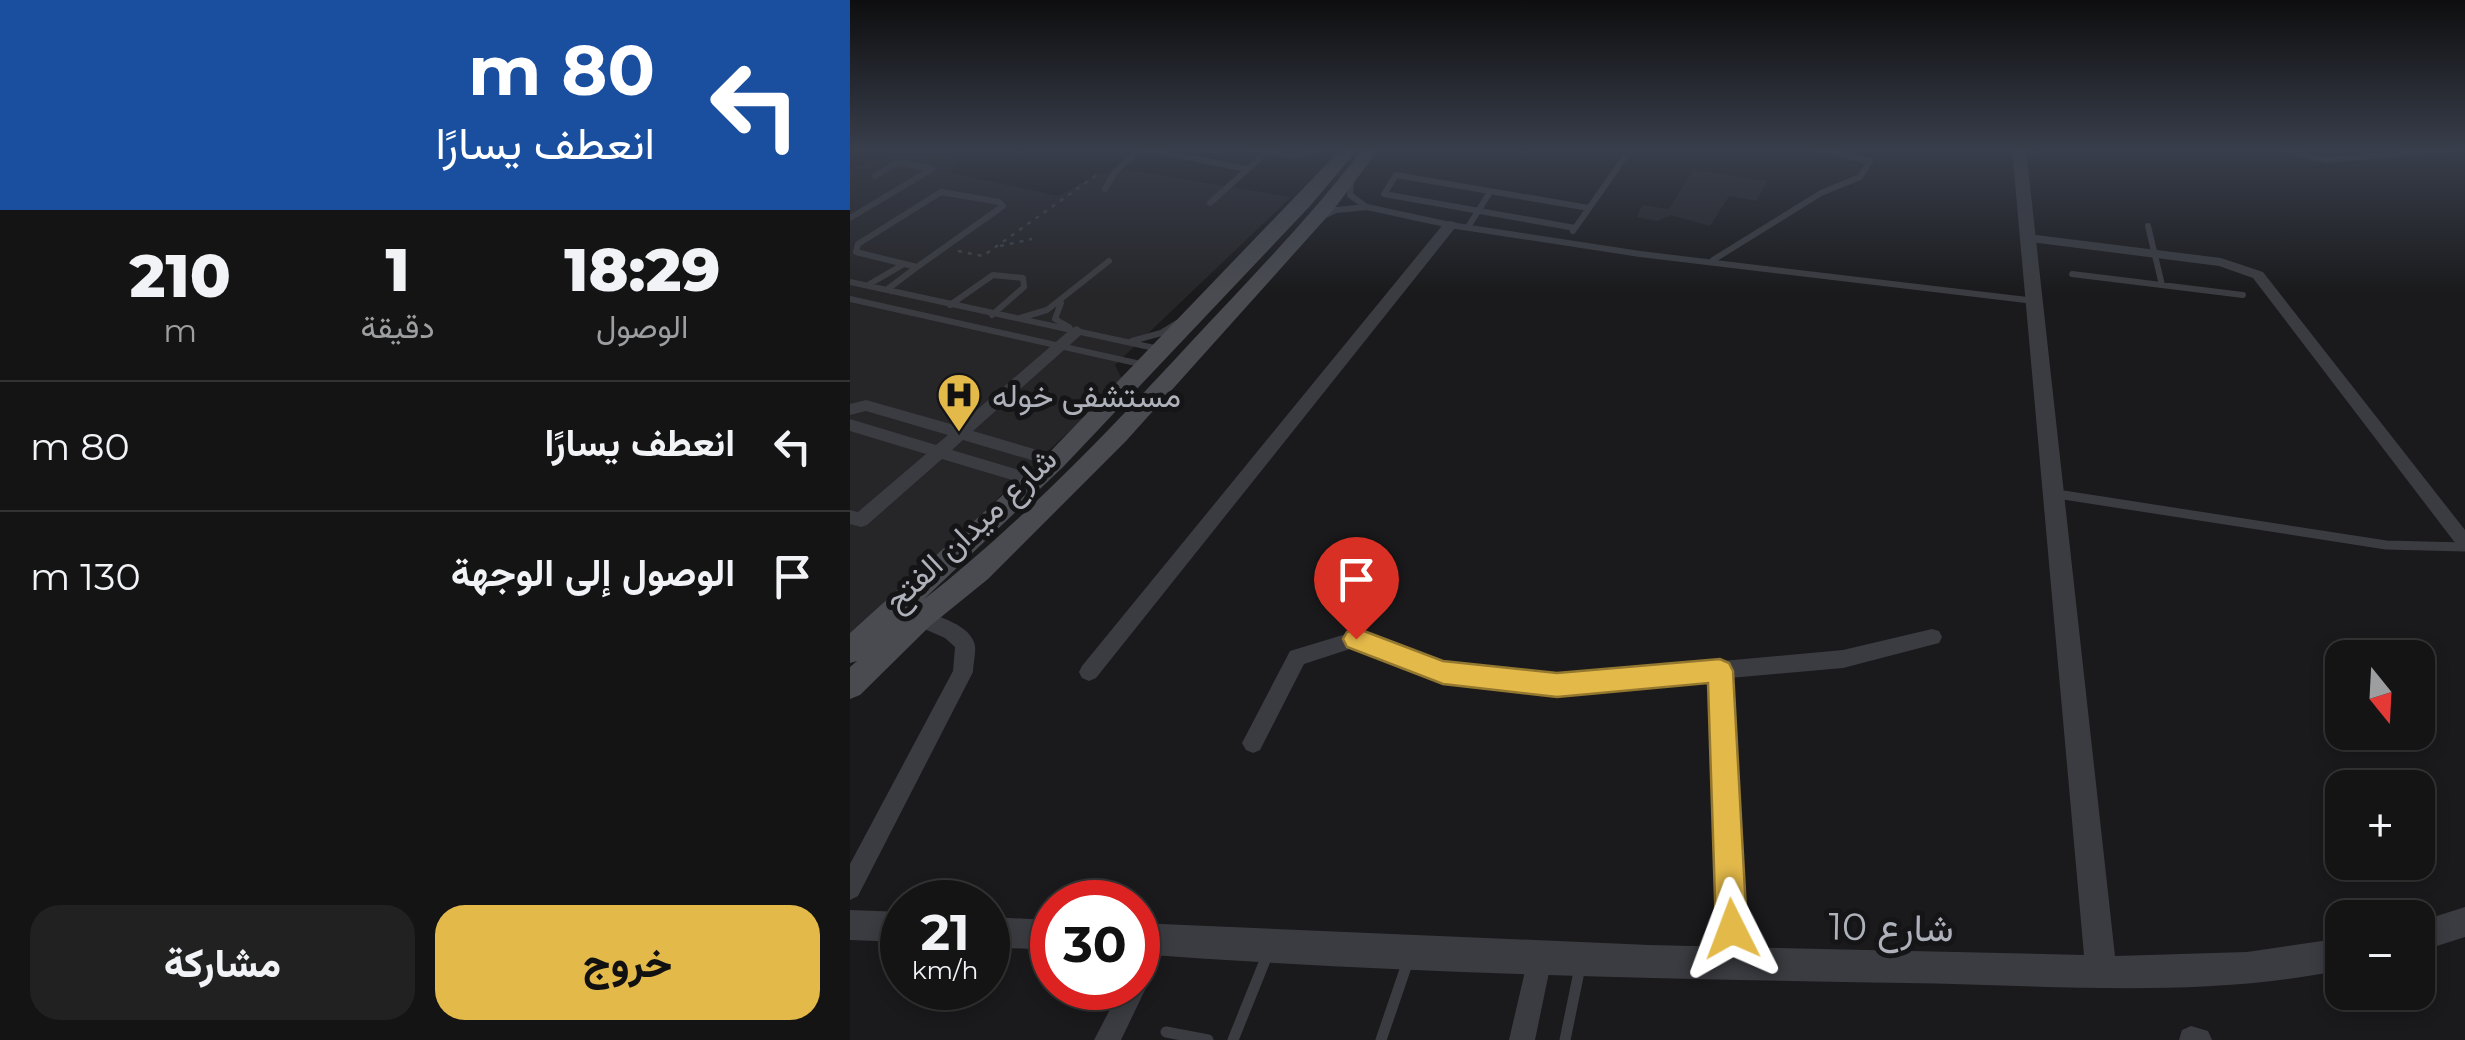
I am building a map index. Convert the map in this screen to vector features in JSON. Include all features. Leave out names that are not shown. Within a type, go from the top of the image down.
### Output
[{"type":"main road","name":"شارع ميدان الفتح","points":[[850,686],[920,618],[979,570],[1118,435],[1215,294],[1305,198]]},
{"type":"main road","name":"شارع ميدان الفتح","points":[[850,651],[1169,361],[1313,222],[1333,198]]},
{"type":"street","points":[[2024,198],[2102,970]]},
{"type":"street","points":[[1089,672],[1459,226]]},
{"type":"street","points":[[2028,238],[2220,262],[2258,275],[2465,545]]},
{"type":"street","points":[[850,517],[860,520],[1076,331]]},
{"type":"street","points":[[850,410],[866,405],[1055,461]]},
{"type":"street","points":[[850,425],[1036,481]]},
{"type":"street","points":[[850,888],[963,672],[965,644],[952,632],[920,618]]},
{"type":"street","points":[[1253,743],[1297,658],[1356,639],[1443,672],[1557,685],[1843,660],[1932,637]]},
{"type":"street","points":[[1720,671],[1733,966]]},
{"type":"street","points":[[2435,932],[2465,922]]},
{"type":"street","points":[[850,925],[880,927]]},
{"type":"street","name":"شارع 10","points":[[1160,941],[1733,966],[2202,972],[2300,964],[2325,958]]},
{"type":"street","points":[[1522,1040],[1540,958]]},
{"type":"street","points":[[1107,1040],[1123,1010]]},
{"type":"lane","points":[[850,218],[884,198]]},
{"type":"lane","points":[[917,267],[854,249],[933,198]]},
{"type":"lane","points":[[892,291],[889,288],[894,282],[1003,206],[973,198]]},
{"type":"lane","points":[[1210,203],[1216,198]]},
{"type":"lane","points":[[1352,198],[1367,207]]},
{"type":"lane","points":[[1402,198],[1575,228]]},
{"type":"lane","points":[[1459,226],[1486,198]]},
{"type":"lane","points":[[1524,198],[1589,208]]},
{"type":"lane","points":[[1566,242],[1596,198]]},
{"type":"lane","points":[[1713,260],[1814,198]]},
{"type":"lane","points":[[1313,222],[1336,210],[1367,207],[1459,226],[1640,254],[2034,301]]},
{"type":"lane","points":[[2148,226],[2162,285]]},
{"type":"lane","points":[[1009,319],[1047,310],[1109,261]]},
{"type":"lane","points":[[868,286],[904,264]]},
{"type":"lane","points":[[2072,274],[2243,294]]},
{"type":"lane","points":[[950,305],[993,275],[1023,278],[1024,287],[992,316]]},
{"type":"lane","points":[[850,282],[992,316],[1126,342],[1169,361]]},
{"type":"lane","points":[[1126,342],[1161,333],[1215,294]]},
{"type":"lane","points":[[850,299],[1058,348],[1169,361]]},
{"type":"lane","points":[[1062,300],[1054,319],[1076,331]]},
{"type":"lane","points":[[2054,494],[2386,545],[2465,545]]},
{"type":"lane","points":[[1233,1040],[1270,946]]},
{"type":"lane","points":[[1381,1040],[1410,953]]},
{"type":"lane","points":[[1565,1040],[1581,960]]},
{"type":"lane","points":[[1166,1032],[1208,1040]]},
{"type":"path","points":[[944,248],[982,256],[1063,198]]},
{"type":"path","points":[[998,246],[1032,239]]},
{"type":"shaded area","name":"مستشفى خوله","points":[[850,198],[1290,198],[1115,365],[1123,381],[850,637]]},
{"type":"shaded area","points":[[1676,198],[1728,198],[1710,226],[1671,215],[1657,221],[1637,217],[1642,205],[1669,209]]},
{"type":"place","name":"مستشفى خوله","points":[[959,433]]},
{"type":"route","points":[[1356,639],[1443,672],[1557,685],[1720,671],[1732,929]]}]
